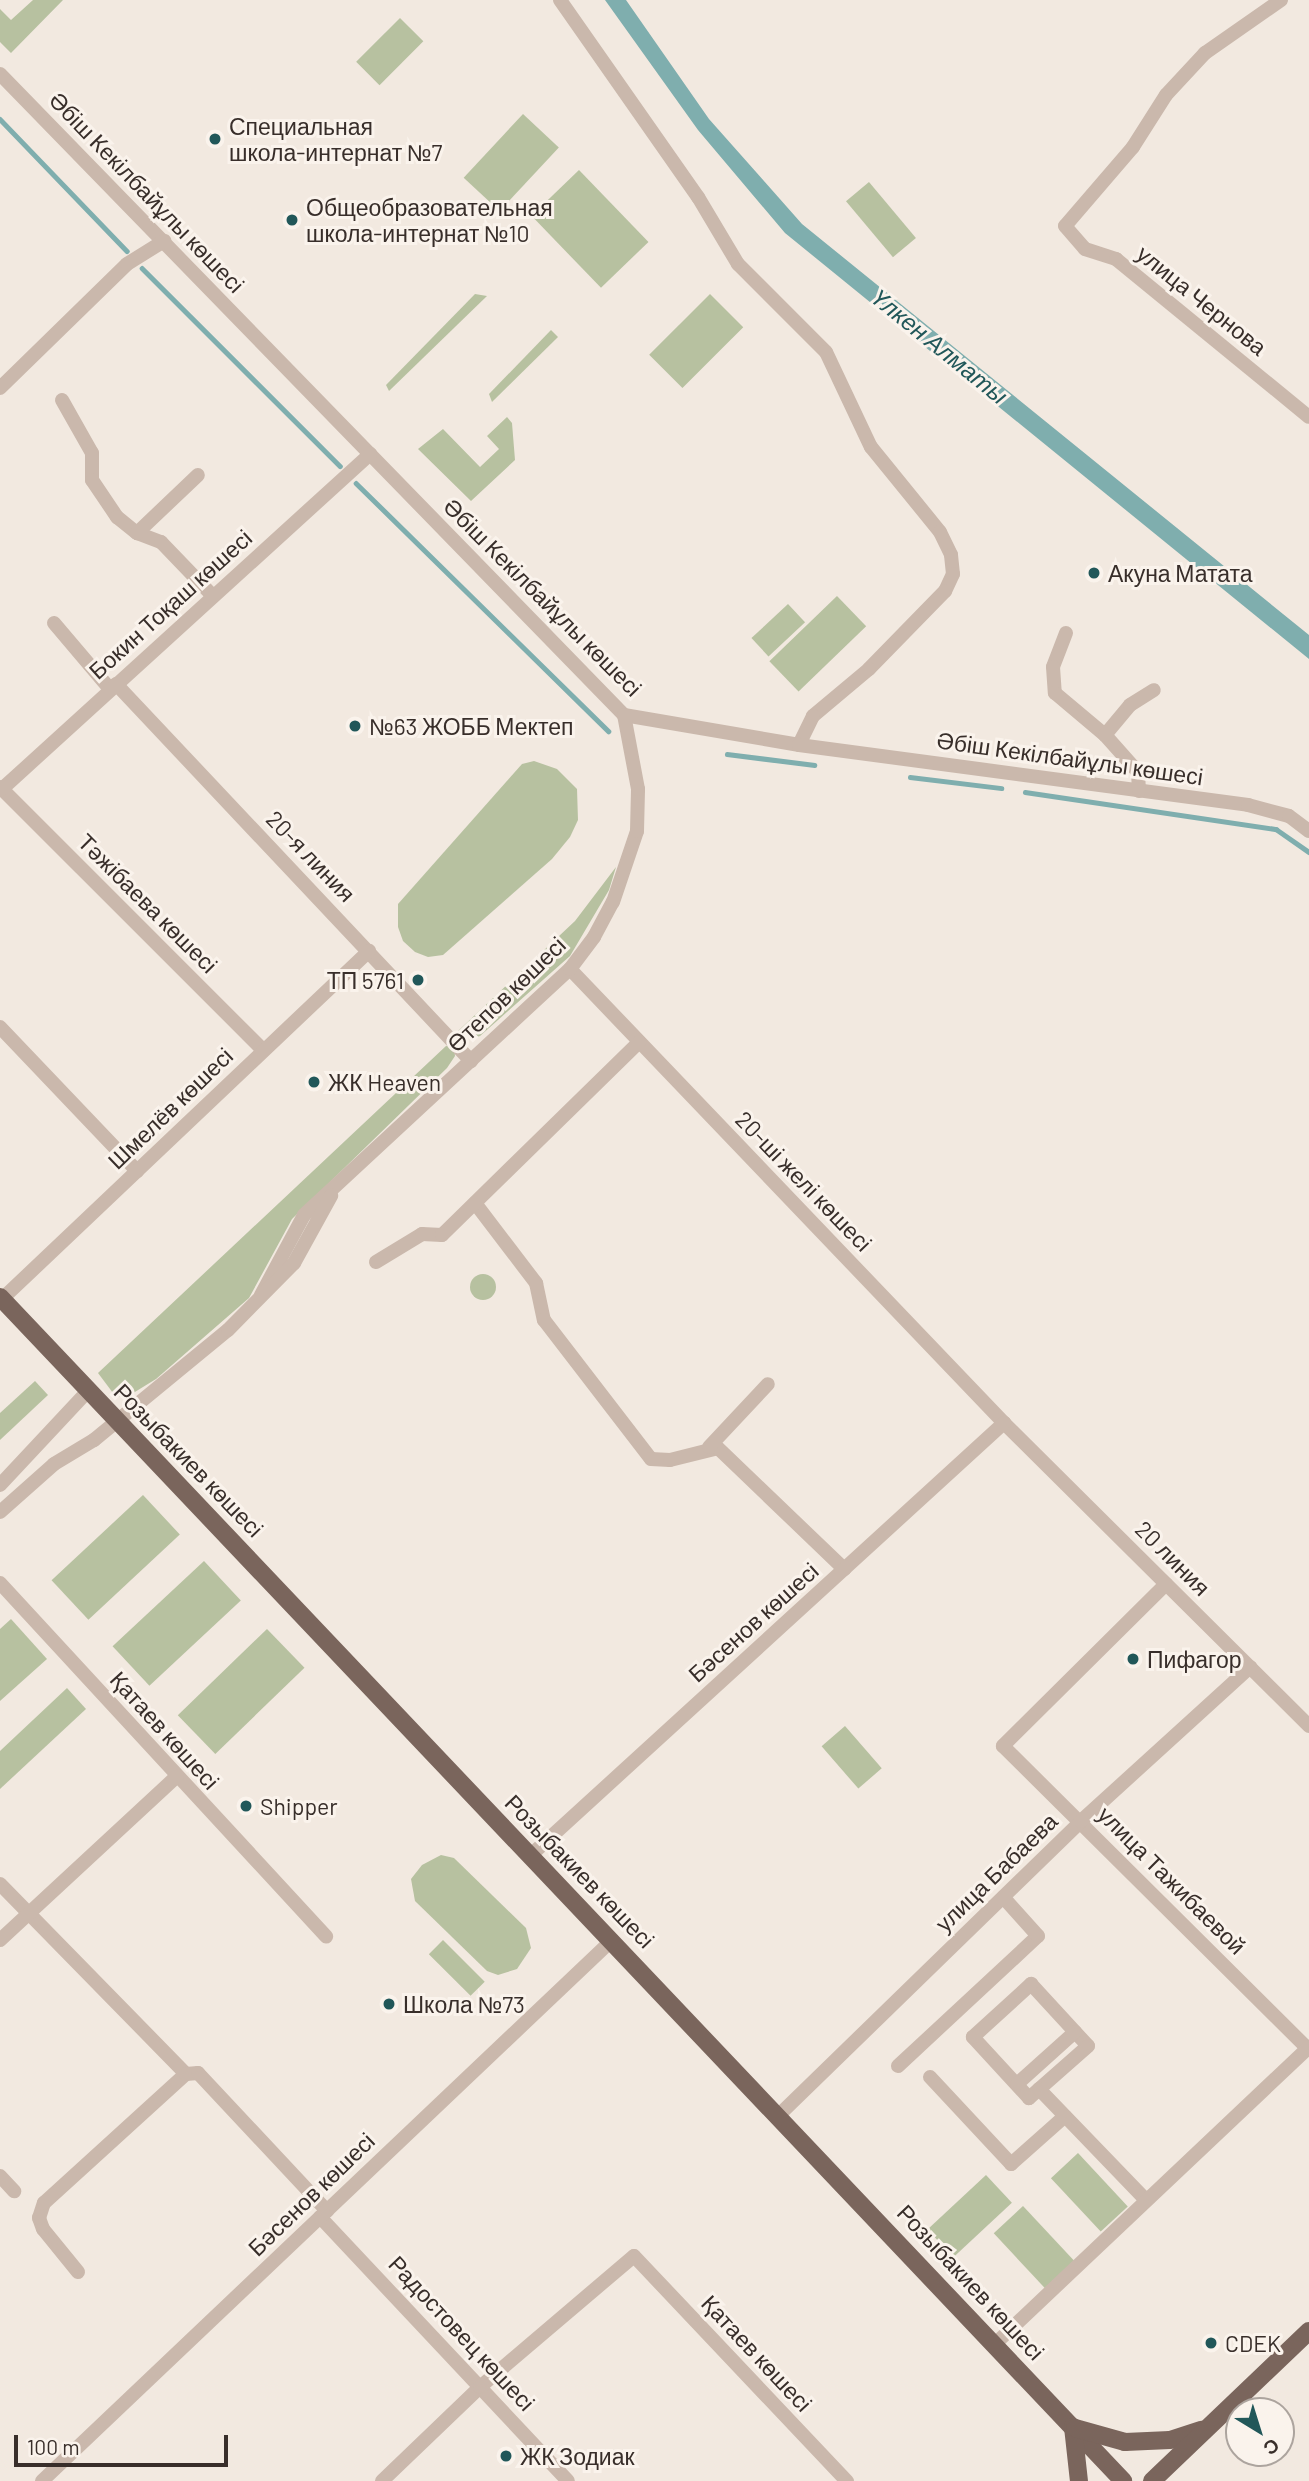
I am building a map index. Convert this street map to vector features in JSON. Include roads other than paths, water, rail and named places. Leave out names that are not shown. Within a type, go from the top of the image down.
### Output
[{"type":"main road","name":"Розыбакиев көшесі","points":[[1,1298],[996,2343],[1123,2481]]},
{"type":"main road","points":[[1152,2481],[1309,2331]]},
{"type":"main road","points":[[1079,2481],[1073,2427],[1104,2439],[1137,2443],[1170,2440],[1208,2428]]},
{"type":"street","points":[[561,0],[698,197],[738,264],[826,352],[871,447],[940,532],[951,555],[953,574],[945,591],[869,669],[813,716],[804,727],[799,745]]},
{"type":"street","name":"улица Чернова","points":[[1281,0],[1205,53],[1166,94],[1133,147],[1065,226],[1085,249],[1116,259],[1309,417]]},
{"type":"street","name":"Әбіш Кекілбайұлы көшесі","points":[[0,74],[624,715],[799,745],[1248,805],[1289,816],[1309,831]]},
{"type":"street","points":[[0,388],[127,264],[164,241]]},
{"type":"street","points":[[62,400],[92,453],[92,480],[117,517],[136,533],[161,542],[213,596]]},
{"type":"street","name":"Бокин Тоқаш көшесі","points":[[1,788],[370,453]]},
{"type":"street","points":[[136,533],[198,475]]},
{"type":"street","name":"20-я линия","points":[[54,622],[471,1061]]},
{"type":"street","points":[[1066,633],[1053,667],[1055,693],[1105,735],[1138,772],[1139,790]]},
{"type":"street","points":[[1105,735],[1130,705],[1154,690]]},
{"type":"street","name":"Өтепов көшесі","points":[[0,1512],[54,1464],[118,1420],[228,1330],[303,1251],[340,1184],[570,969],[613,902],[637,831],[638,789],[624,715]]},
{"type":"street","name":"Тәжібаева көшесі","points":[[1,788],[263,1050]]},
{"type":"street","name":"Шмелёв көшесі","points":[[1,1298],[369,951]]},
{"type":"street","name":"20-ші желі көшесі","points":[[570,969],[1004,1423]]},
{"type":"street","points":[[0,1027],[137,1171]]},
{"type":"street","points":[[376,1262],[422,1234],[442,1234],[639,1042]]},
{"type":"street","points":[[475,1203],[536,1283],[544,1320],[651,1459],[670,1460],[709,1447],[768,1384]]},
{"type":"street","points":[[0,1485],[89,1390]]},
{"type":"street","name":"Бәсенов көшесі","points":[[531,1855],[1004,1423]]},
{"type":"street","name":"20 линия","points":[[1004,1423],[1309,1726]]},
{"type":"street","points":[[709,1447],[730,1455],[844,1569]]},
{"type":"street","name":"Қатаев көшесі","points":[[0,1583],[326,1936]]},
{"type":"street","name":"улица Тажибаевой","points":[[1166,1584],[1003,1746],[1308,2047]]},
{"type":"street","name":"улица Бабаева","points":[[779,2115],[1081,1821],[1250,1667]]},
{"type":"street","points":[[0,1940],[177,1776]]},
{"type":"street","points":[[0,1884],[186,2074],[44,2203],[39,2218],[43,2229],[78,2272]]},
{"type":"street","points":[[898,2066],[1038,1936],[1003,1897]]},
{"type":"street","name":"Бәсенов көшесі","points":[[42,2481],[612,1940]]},
{"type":"street","points":[[1031,1984],[1088,2046],[1029,2098],[1017,2084],[973,2038],[1031,1984]]},
{"type":"street","points":[[1017,2084],[1075,2032]]},
{"type":"street","points":[[996,2343],[1231,2119],[1264,2094],[1308,2047]]},
{"type":"street","name":"Радостовец көшесі","points":[[186,2074],[198,2073],[568,2481]]},
{"type":"street","points":[[930,2077],[1010,2164],[1065,2116]]},
{"type":"street","points":[[1039,2089],[1146,2200]]},
{"type":"street","points":[[0,2176],[14,2191]]},
{"type":"street","name":"Қатаев көшесі","points":[[480,2387],[634,2256],[847,2481]]},
{"type":"street","points":[[382,2481],[480,2387]]},
{"type":"water","name":"Үлкен Алматы","points":[[605,0],[626,0],[709,119],[802,224],[1309,635],[1309,659],[785,233],[698,130]]},
{"type":"waterway","points":[[0,119],[127,251]]},
{"type":"waterway","points":[[142,268],[340,466]]},
{"type":"waterway","points":[[356,483],[608,731]]},
{"type":"waterway","points":[[727,754],[814,765]]},
{"type":"waterway","points":[[910,777],[1001,788]]},
{"type":"waterway","points":[[1025,792],[1276,829],[1309,852]]},
{"type":"place","name":"Специальная школа-интернат №7","points":[[215,139]]},
{"type":"place","name":"Общеобразовательная школа-интернат №10","points":[[292,220]]},
{"type":"place","name":"Акуна Матата","points":[[1094,573]]},
{"type":"place","name":"№63 ЖОББ Мектеп","points":[[355,726]]},
{"type":"place","name":"ТП 5761","points":[[418,980]]},
{"type":"place","name":"ЖК Heaven","points":[[314,1082]]},
{"type":"place","name":"Пифагор","points":[[1133,1659]]},
{"type":"place","name":"Shipper","points":[[246,1806]]},
{"type":"place","name":"Школа №73","points":[[389,2004]]},
{"type":"place","name":"CDEK","points":[[1211,2343]]},
{"type":"place","name":"ЖК Зодиак","points":[[506,2456]]}]
